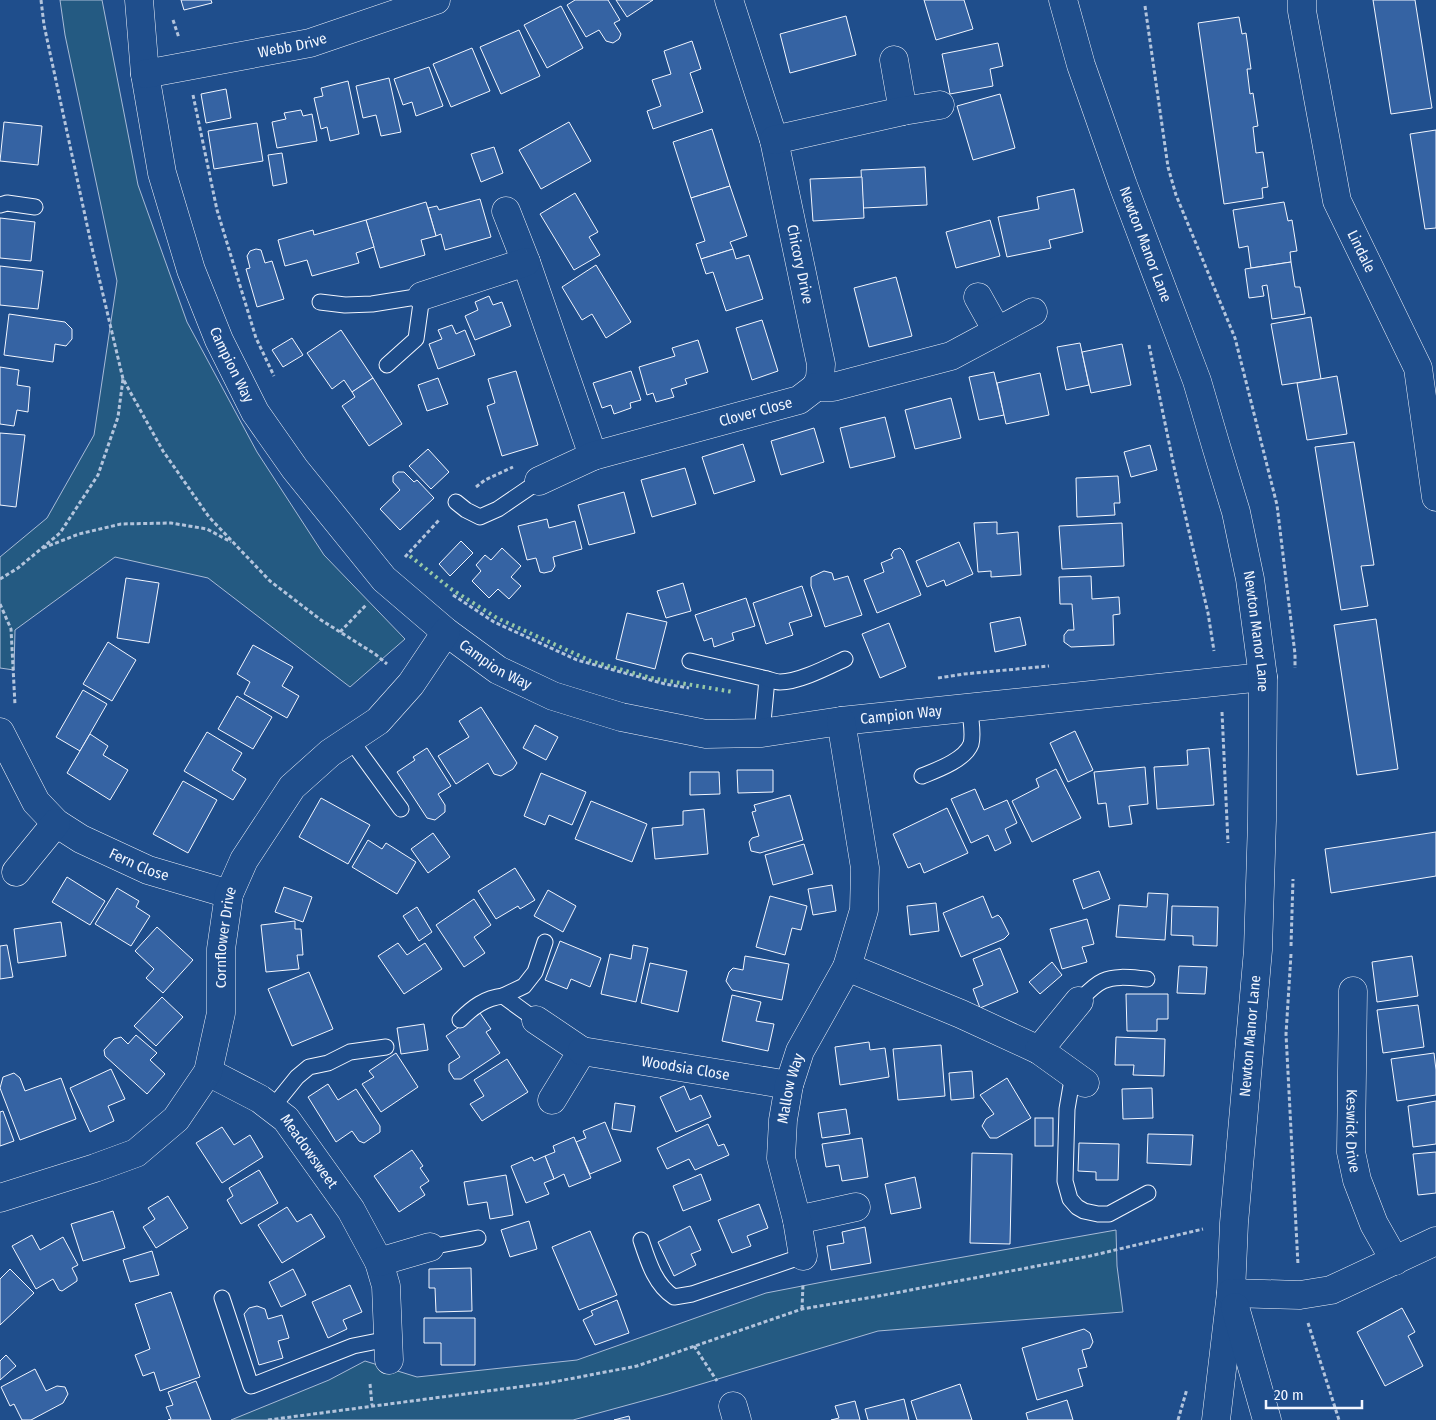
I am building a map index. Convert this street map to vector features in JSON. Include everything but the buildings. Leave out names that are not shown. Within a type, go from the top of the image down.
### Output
[{"type":"street","name":"Campion Way","points":[[139,0],[145,74],[162,173],[190,270],[218,340],[255,412],[295,469],[384,579],[446,632],[498,670],[561,699],[621,717],[706,734],[762,733],[841,721],[1263,677]]},
{"type":"street","name":"Webb Drive","points":[[145,74],[310,43],[436,0]]},
{"type":"street","name":"Chicory Drive","points":[[729,0],[774,140],[821,364],[820,378],[816,387]]},
{"type":"street","name":"Newton Manor Lane","points":[[1063,0],[1081,65],[1123,185],[1197,381],[1236,512],[1250,579],[1263,677],[1262,820],[1258,950],[1234,1223],[1231,1293],[1216,1420]]},
{"type":"street","name":"Lindale","points":[[1302,0],[1302,11],[1336,201],[1418,368],[1436,497]]},
{"type":"street","points":[[894,60],[903,111]]},
{"type":"street","points":[[774,140],[903,111],[940,105]]},
{"type":"street","points":[[506,211],[526,262],[593,456]]},
{"type":"street","points":[[422,296],[526,262]]},
{"type":"street","points":[[978,297],[997,331]]},
{"type":"street","points":[[816,387],[833,388],[951,356],[1033,312]]},
{"type":"street","name":"Clover Close","points":[[539,481],[593,456],[799,400],[816,387]]},
{"type":"street","name":"Cornflower Drive","points":[[0,1198],[136,1153],[176,1119],[208,1072],[221,1013],[221,949],[229,894],[244,860],[292,787],[330,753],[378,721],[411,684],[446,632]]},
{"type":"street","name":"Mallow Way","points":[[803,1256],[797,1220],[781,1158],[782,1120],[789,1085],[800,1051],[847,967],[864,910],[865,868],[841,721]]},
{"type":"street","name":"Fern Close","points":[[0,732],[36,802],[56,823],[81,839],[148,870],[229,894]]},
{"type":"street","points":[[16,872],[56,823]]},
{"type":"street","points":[[847,967],[960,1014],[1039,1050],[1079,1078]]},
{"type":"street","name":"Keswick Drive","points":[[1352,991],[1351,1152],[1357,1180],[1374,1224],[1395,1261]]},
{"type":"street","points":[[1039,1050],[1079,1001]]},
{"type":"street","name":"Woodsia Close","points":[[536,1020],[582,1051],[789,1085]]},
{"type":"street","points":[[552,1100],[582,1051]]},
{"type":"street","name":"Meadowsweet","points":[[208,1072],[260,1099],[286,1119],[351,1210],[379,1262],[386,1286],[388,1349]]},
{"type":"street","points":[[797,1220],[856,1207]]},
{"type":"street","points":[[1231,1293],[1300,1295],[1331,1290],[1436,1241]]},
{"type":"street","points":[[379,1262],[430,1247]]},
{"type":"street","name":"Newton Manor Lane","points":[[1231,1293],[1267,1420]]},
{"type":"lane","points":[[0,205],[35,207]]},
{"type":"lane","points":[[320,302],[345,305],[372,304],[422,296],[416,339],[387,365]]},
{"type":"lane","points":[[456,502],[466,510],[480,516],[498,509],[539,481]]},
{"type":"lane","points":[[690,661],[780,682],[792,680],[845,658]]},
{"type":"lane","points":[[762,733],[768,679]]},
{"type":"lane","points":[[922,776],[957,759],[971,744],[970,708]]},
{"type":"lane","points":[[350,739],[401,809]]},
{"type":"lane","points":[[460,1020],[475,1005],[491,997],[503,996],[524,986],[535,972],[545,942]]},
{"type":"lane","points":[[1079,1001],[1104,980],[1119,978],[1147,979]]},
{"type":"lane","points":[[503,996],[536,1020]]},
{"type":"lane","points":[[272,1108],[297,1077],[309,1067],[328,1063],[350,1052],[386,1047]]},
{"type":"lane","points":[[1079,1078],[1067,1109],[1065,1181],[1070,1198],[1076,1207],[1084,1211],[1109,1214],[1148,1193]]},
{"type":"lane","points":[[430,1247],[478,1238]]},
{"type":"lane","points":[[641,1240],[652,1270],[664,1291],[674,1297],[692,1294],[803,1256]]},
{"type":"lane","points":[[222,1298],[251,1386],[353,1346],[388,1349]]},
{"type":"path","points":[[41,0],[44,25],[84,212],[123,379],[163,451],[209,517],[270,581],[321,620],[375,654],[411,684]]},
{"type":"path","points":[[173,19],[188,67],[216,210],[256,338],[276,380]]},
{"type":"path","points":[[0,579],[18,568],[60,533],[98,475],[118,418],[123,379]]},
{"type":"path","points":[[40,550],[79,534],[120,524],[172,523],[207,530],[234,543]]},
{"type":"path","points":[[399,550],[412,563]]},
{"type":"path","points":[[449,592],[494,622],[577,660],[665,684],[692,688]]},
{"type":"path","points":[[340,632],[369,602]]},
{"type":"path","points":[[0,604],[11,629],[15,706]]},
{"type":"path","points":[[934,678],[1050,666]]},
{"type":"path","points":[[1286,1034],[1300,1295],[1338,1420]]},
{"type":"path","points":[[268,1420],[548,1383],[637,1366],[802,1309],[1090,1256],[1206,1228]]},
{"type":"path","points":[[694,1346],[735,1413]]},
{"type":"path","points":[[1178,1420],[1188,1385]]},
{"type":"shaded area","points":[[60,0],[102,0],[138,185],[187,322],[257,452],[324,555],[405,639],[350,687],[208,578],[115,557],[15,630],[14,670],[0,668],[0,557],[47,518],[94,435],[117,281],[65,35]]},
{"type":"shaded area","points":[[1116,1230],[1117,1266],[1123,1312],[878,1331],[668,1394],[573,1420],[231,1420],[329,1380],[365,1361],[417,1377],[577,1360],[766,1293]]},
{"type":"hedge","points":[[410,556],[451,589],[497,618],[591,661],[651,678],[733,692]]}]
